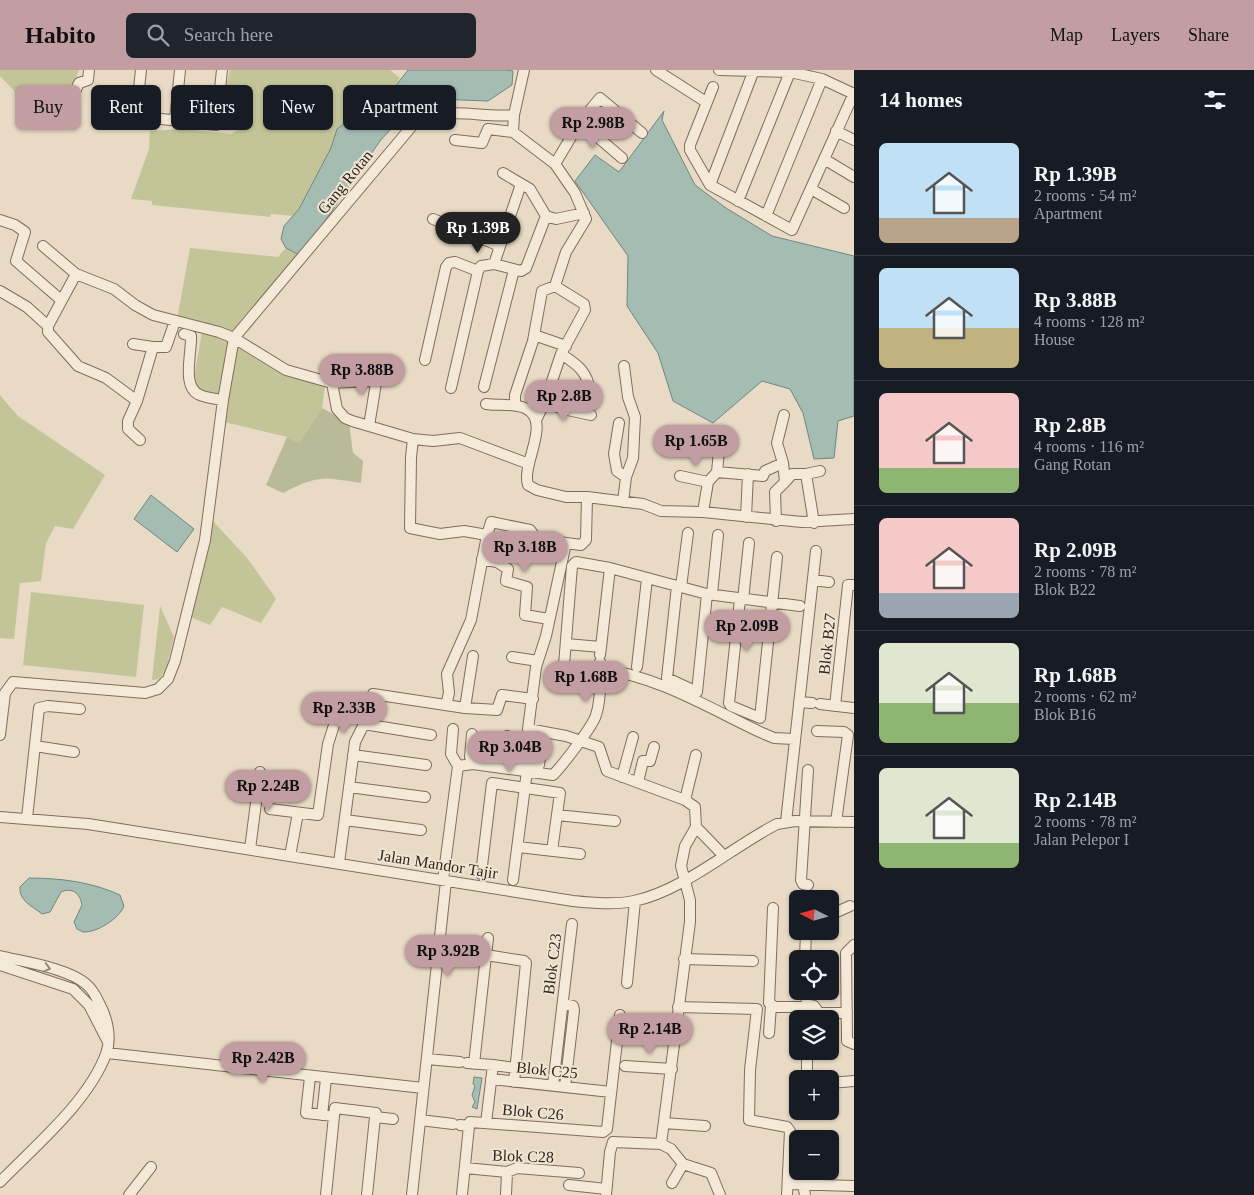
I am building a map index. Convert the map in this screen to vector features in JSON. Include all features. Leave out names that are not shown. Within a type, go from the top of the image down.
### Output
[{"type":"street","points":[[78,85],[88,80],[89,70]]},
{"type":"street","points":[[139,85],[140,70]]},
{"type":"street","points":[[178,85],[180,70]]},
{"type":"street","points":[[220,85],[222,70]]},
{"type":"street","points":[[513,132],[514,115],[524,70]]},
{"type":"street","points":[[656,70],[706,102]]},
{"type":"street","points":[[713,87],[690,148],[710,185],[790,229],[794,228],[854,94],[822,79],[790,72],[719,70]]},
{"type":"street","points":[[710,185],[754,70]]},
{"type":"street","points":[[738,201],[790,72]]},
{"type":"street","points":[[766,216],[822,79]]},
{"type":"street","points":[[554,164],[580,122],[600,98],[642,133]]},
{"type":"street","name":"Gang Rotan","points":[[0,735],[5,693],[13,682],[79,686],[137,694],[152,692],[168,679],[175,661],[201,558],[213,486],[223,400],[234,338],[412,126],[431,116],[448,113],[496,116],[514,115]]},
{"type":"street","points":[[580,122],[622,158]]},
{"type":"street","points":[[456,140],[482,143],[488,129],[513,132],[554,164],[575,193],[584,213],[585,222],[566,252],[554,286],[542,291],[534,335],[515,395],[515,406]]},
{"type":"street","points":[[836,131],[854,140]]},
{"type":"street","points":[[824,159],[854,177]]},
{"type":"street","points":[[503,173],[530,189],[546,216],[556,219],[584,213]]},
{"type":"street","points":[[494,264],[521,184]]},
{"type":"street","points":[[811,189],[844,208]]},
{"type":"street","points":[[451,388],[478,271],[486,264],[494,264],[522,271],[526,268],[546,216]]},
{"type":"street","points":[[433,219],[500,246]]},
{"type":"street","points":[[0,220],[15,225],[25,232],[16,261],[61,300]]},
{"type":"street","points":[[43,246],[76,274],[114,289],[135,305],[153,315],[234,338],[286,370],[332,383],[360,381],[376,383],[369,426]]},
{"type":"street","points":[[425,360],[446,267],[450,263],[455,262],[478,271]]},
{"type":"street","points":[[484,387],[514,270]]},
{"type":"street","points":[[76,274],[48,326],[48,332],[78,366],[106,378],[137,401]]},
{"type":"street","points":[[554,286],[585,306],[564,350],[546,402],[536,420],[537,431],[528,464],[527,481],[530,486],[566,497],[587,497],[643,504],[661,511],[703,512],[746,518],[814,523],[854,520]]},
{"type":"street","points":[[0,291],[27,307],[48,326]]},
{"type":"street","points":[[132,344],[166,347],[175,321]]},
{"type":"street","points":[[184,334],[191,336],[189,382],[192,390],[201,396],[223,400]]},
{"type":"street","points":[[534,335],[564,350],[582,370],[589,383],[590,392]]},
{"type":"street","points":[[140,440],[127,426],[137,401],[153,347]]},
{"type":"street","points":[[623,502],[626,477],[633,458],[635,417],[628,397],[624,366]]},
{"type":"street","points":[[332,383],[336,409],[345,418],[413,439],[433,441],[460,438],[528,464]]},
{"type":"street","points":[[546,402],[563,409],[591,415]]},
{"type":"street","points":[[486,404],[515,406],[526,409],[536,420]]},
{"type":"street","points":[[784,415],[776,441],[783,463],[786,482]]},
{"type":"street","points":[[619,423],[614,454],[615,465],[617,471],[626,477]]},
{"type":"street","points":[[413,439],[410,528],[440,534],[464,531],[487,535]]},
{"type":"street","points":[[703,512],[708,482],[716,472],[719,451]]},
{"type":"street","points":[[716,472],[763,476],[766,470],[783,463]]},
{"type":"street","points":[[776,520],[775,492],[792,474],[820,471]]},
{"type":"street","points":[[746,518],[748,474]]},
{"type":"street","points":[[806,474],[814,523]]},
{"type":"street","points":[[680,476],[708,482]]},
{"type":"street","points":[[446,705],[449,694],[447,674],[471,620],[487,535],[492,522],[530,530],[537,538],[581,545],[586,540],[587,497]]},
{"type":"street","points":[[688,532],[667,678],[697,692],[718,535]]},
{"type":"street","points":[[566,543],[538,661],[528,729],[599,746],[607,771],[694,805],[696,827],[685,846],[681,866],[690,900],[672,1069],[661,1144]]},
{"type":"street","points":[[749,543],[729,703],[731,706],[760,718],[777,557]]},
{"type":"street","points":[[786,822],[816,551]]},
{"type":"street","points":[[482,559],[496,562],[508,569],[507,582],[527,587],[525,615],[549,619]]},
{"type":"street","points":[[564,665],[572,566],[576,562],[610,568],[710,594],[772,604],[800,606]]},
{"type":"street","points":[[472,734],[470,757],[527,772],[553,775],[562,766],[596,717],[600,697],[600,658],[610,568]]},
{"type":"street","points":[[637,667],[647,579]]},
{"type":"street","points":[[812,580],[829,582]]},
{"type":"street","name":"Blok B27","points":[[835,706],[851,585]]},
{"type":"street","points":[[566,644],[600,658],[621,672],[657,683],[774,738],[794,739]]},
{"type":"street","points":[[466,708],[473,656]]},
{"type":"street","points":[[512,657],[538,661]]},
{"type":"street","points":[[339,863],[353,755],[357,735],[364,724],[371,696],[375,693],[466,708],[497,710],[502,695],[533,699]]},
{"type":"street","points":[[799,702],[854,708]]},
{"type":"street","points":[[27,818],[38,712],[41,706],[80,709]]},
{"type":"street","points":[[270,809],[315,816],[320,812],[328,744],[334,722]]},
{"type":"street","points":[[364,724],[432,735]]},
{"type":"street","points":[[412,1195],[456,768],[451,754],[453,729]]},
{"type":"street","points":[[817,731],[844,732],[848,736],[836,822]]},
{"type":"street","points":[[503,765],[506,736]]},
{"type":"street","points":[[622,777],[633,738]]},
{"type":"street","points":[[456,768],[473,764],[539,765],[542,742]]},
{"type":"street","points":[[35,746],[74,752]]},
{"type":"street","points":[[638,782],[643,761],[650,761],[654,747]]},
{"type":"street","points":[[353,755],[426,766]]},
{"type":"street","points":[[685,800],[696,755]]},
{"type":"street","points":[[808,770],[801,880],[803,884],[808,886]]},
{"type":"street","points":[[250,850],[260,772]]},
{"type":"street","points":[[513,880],[527,772]]},
{"type":"street","points":[[481,874],[492,783],[560,793],[552,851]]},
{"type":"street","points":[[348,788],[425,798]]},
{"type":"street","points":[[290,856],[298,813]]},
{"type":"street","points":[[557,815],[615,821]]},
{"type":"street","name":"Jalan Mandor Tajir","points":[[0,817],[88,824],[573,901],[604,903],[634,901],[660,894],[763,831],[786,822],[854,822]]},
{"type":"street","points":[[345,820],[421,830]]},
{"type":"street","points":[[696,827],[724,856]]},
{"type":"street","points":[[518,847],[580,854]]},
{"type":"street","points":[[627,983],[634,901]]},
{"type":"street","points":[[839,911],[850,906]]},
{"type":"street","points":[[770,1033],[773,908]]},
{"type":"street","name":"Blok C23","points":[[554,1085],[572,924]]},
{"type":"street","points":[[467,1063],[488,938]]},
{"type":"street","points":[[854,945],[846,953],[847,1042],[854,1044]]},
{"type":"street","points":[[0,956],[71,975],[86,984],[103,1008],[107,1022],[108,1040],[107,1053],[86,1090],[0,1182]]},
{"type":"street","points":[[486,956],[524,961],[527,968],[514,1082]]},
{"type":"street","points":[[684,959],[753,961]]},
{"type":"street","points":[[0,965],[73,989],[89,1005],[108,1040]]},
{"type":"street","points":[[804,1010],[806,1007],[806,1000]]},
{"type":"street","points":[[689,1002],[814,1006],[815,1010]]},
{"type":"street","name":"Blok C23","points":[[562,1007],[573,1006],[574,1010],[565,1087]]},
{"type":"street","points":[[678,1007],[757,1009],[750,1070],[749,1120],[787,1127],[790,1131],[787,1195]]},
{"type":"street","points":[[839,1014],[847,1013]]},
{"type":"street","points":[[611,1092],[620,1015]]},
{"type":"street","points":[[107,1053],[326,1079],[423,1088]]},
{"type":"street","points":[[427,1059],[516,1068]]},
{"type":"street","points":[[486,1123],[493,1066]]},
{"type":"street","points":[[626,1066],[672,1069]]},
{"type":"street","points":[[310,1077],[306,1113],[334,1116]]},
{"type":"street","points":[[322,1115],[326,1079]]},
{"type":"street","name":"Blok C25","points":[[491,1079],[611,1092]]},
{"type":"street","points":[[839,1082],[854,1081]]},
{"type":"street","name":"Blok C26","points":[[461,1125],[470,1122],[598,1133],[607,1128],[611,1092]]},
{"type":"street","points":[[326,1195],[335,1108],[376,1112],[367,1195]]},
{"type":"street","points":[[375,1117],[393,1119]]},
{"type":"street","points":[[420,1120],[461,1125],[465,1168],[462,1195]]},
{"type":"street","points":[[664,1123],[705,1126]]},
{"type":"street","points":[[569,1186],[606,1192],[610,1152],[614,1142],[661,1144],[671,1148],[682,1164],[711,1173],[720,1195]]},
{"type":"street","points":[[672,1183],[682,1164]]},
{"type":"street","points":[[129,1195],[151,1167]]},
{"type":"street","name":"Blok C28","points":[[465,1168],[507,1172],[518,1168],[579,1173]]},
{"type":"street","points":[[506,1195],[507,1172]]},
{"type":"street","points":[[788,1184],[804,1190],[854,1186]]},
{"type":"green space","points":[[0,70],[79,70],[74,85],[15,85],[15,92],[0,76]]},
{"type":"green space","points":[[230,70],[390,70],[400,78],[396,85],[343,85],[343,125],[337,129],[331,148],[299,209],[293,216],[271,214],[270,217],[152,205],[152,201],[131,199],[149,149],[150,131],[192,130],[231,134],[238,130],[253,130],[253,85],[226,85]]},
{"type":"green space","points":[[190,248],[278,257],[286,248],[301,256],[235,338],[270,360],[326,377],[322,408],[299,443],[287,437],[220,421],[223,397],[192,388],[203,327],[177,319]]},
{"type":"green space","points":[[0,395],[18,416],[105,475],[73,529],[55,526],[46,543],[41,581],[20,583],[14,639],[0,638]]},
{"type":"green space","points":[[322,408],[349,423],[353,453],[363,461],[361,483],[328,479],[313,480],[283,493],[266,485],[287,437],[299,443]]},
{"type":"green space","points":[[212,520],[248,559],[276,599],[261,623],[222,607],[210,625],[190,617]]},
{"type":"green space","points":[[31,592],[144,605],[136,677],[23,665]]},
{"type":"green space","points":[[160,606],[174,637],[166,670],[159,679],[152,680]]},
{"type":"shaded area","points":[[408,70],[513,71],[512,85],[488,101],[456,100],[456,85],[396,85]]},
{"type":"shaded area","points":[[664,111],[662,120],[695,185],[726,208],[772,236],[854,256],[854,416],[838,421],[834,458],[814,459],[803,413],[790,389],[762,381],[713,423],[673,401],[658,353],[627,306],[628,256],[575,181],[595,155],[619,172]]},
{"type":"shaded area","points":[[343,125],[343,130],[390,130],[380,141],[301,256],[286,248],[281,239],[284,226],[299,209],[331,148],[337,129]]},
{"type":"shaded area","points":[[151,495],[194,529],[177,552],[134,519]]},
{"type":"shaded area","points":[[29,878],[64,880],[98,887],[120,895],[124,906],[117,916],[100,928],[83,932],[77,929],[74,922],[82,905],[75,892],[69,890],[61,892],[50,912],[42,914],[24,900],[20,892],[20,887]]},
{"type":"shaded area","points":[[474,1077],[482,1078],[477,1109],[472,1107],[475,1102],[472,1095],[475,1086],[473,1084]]}]
